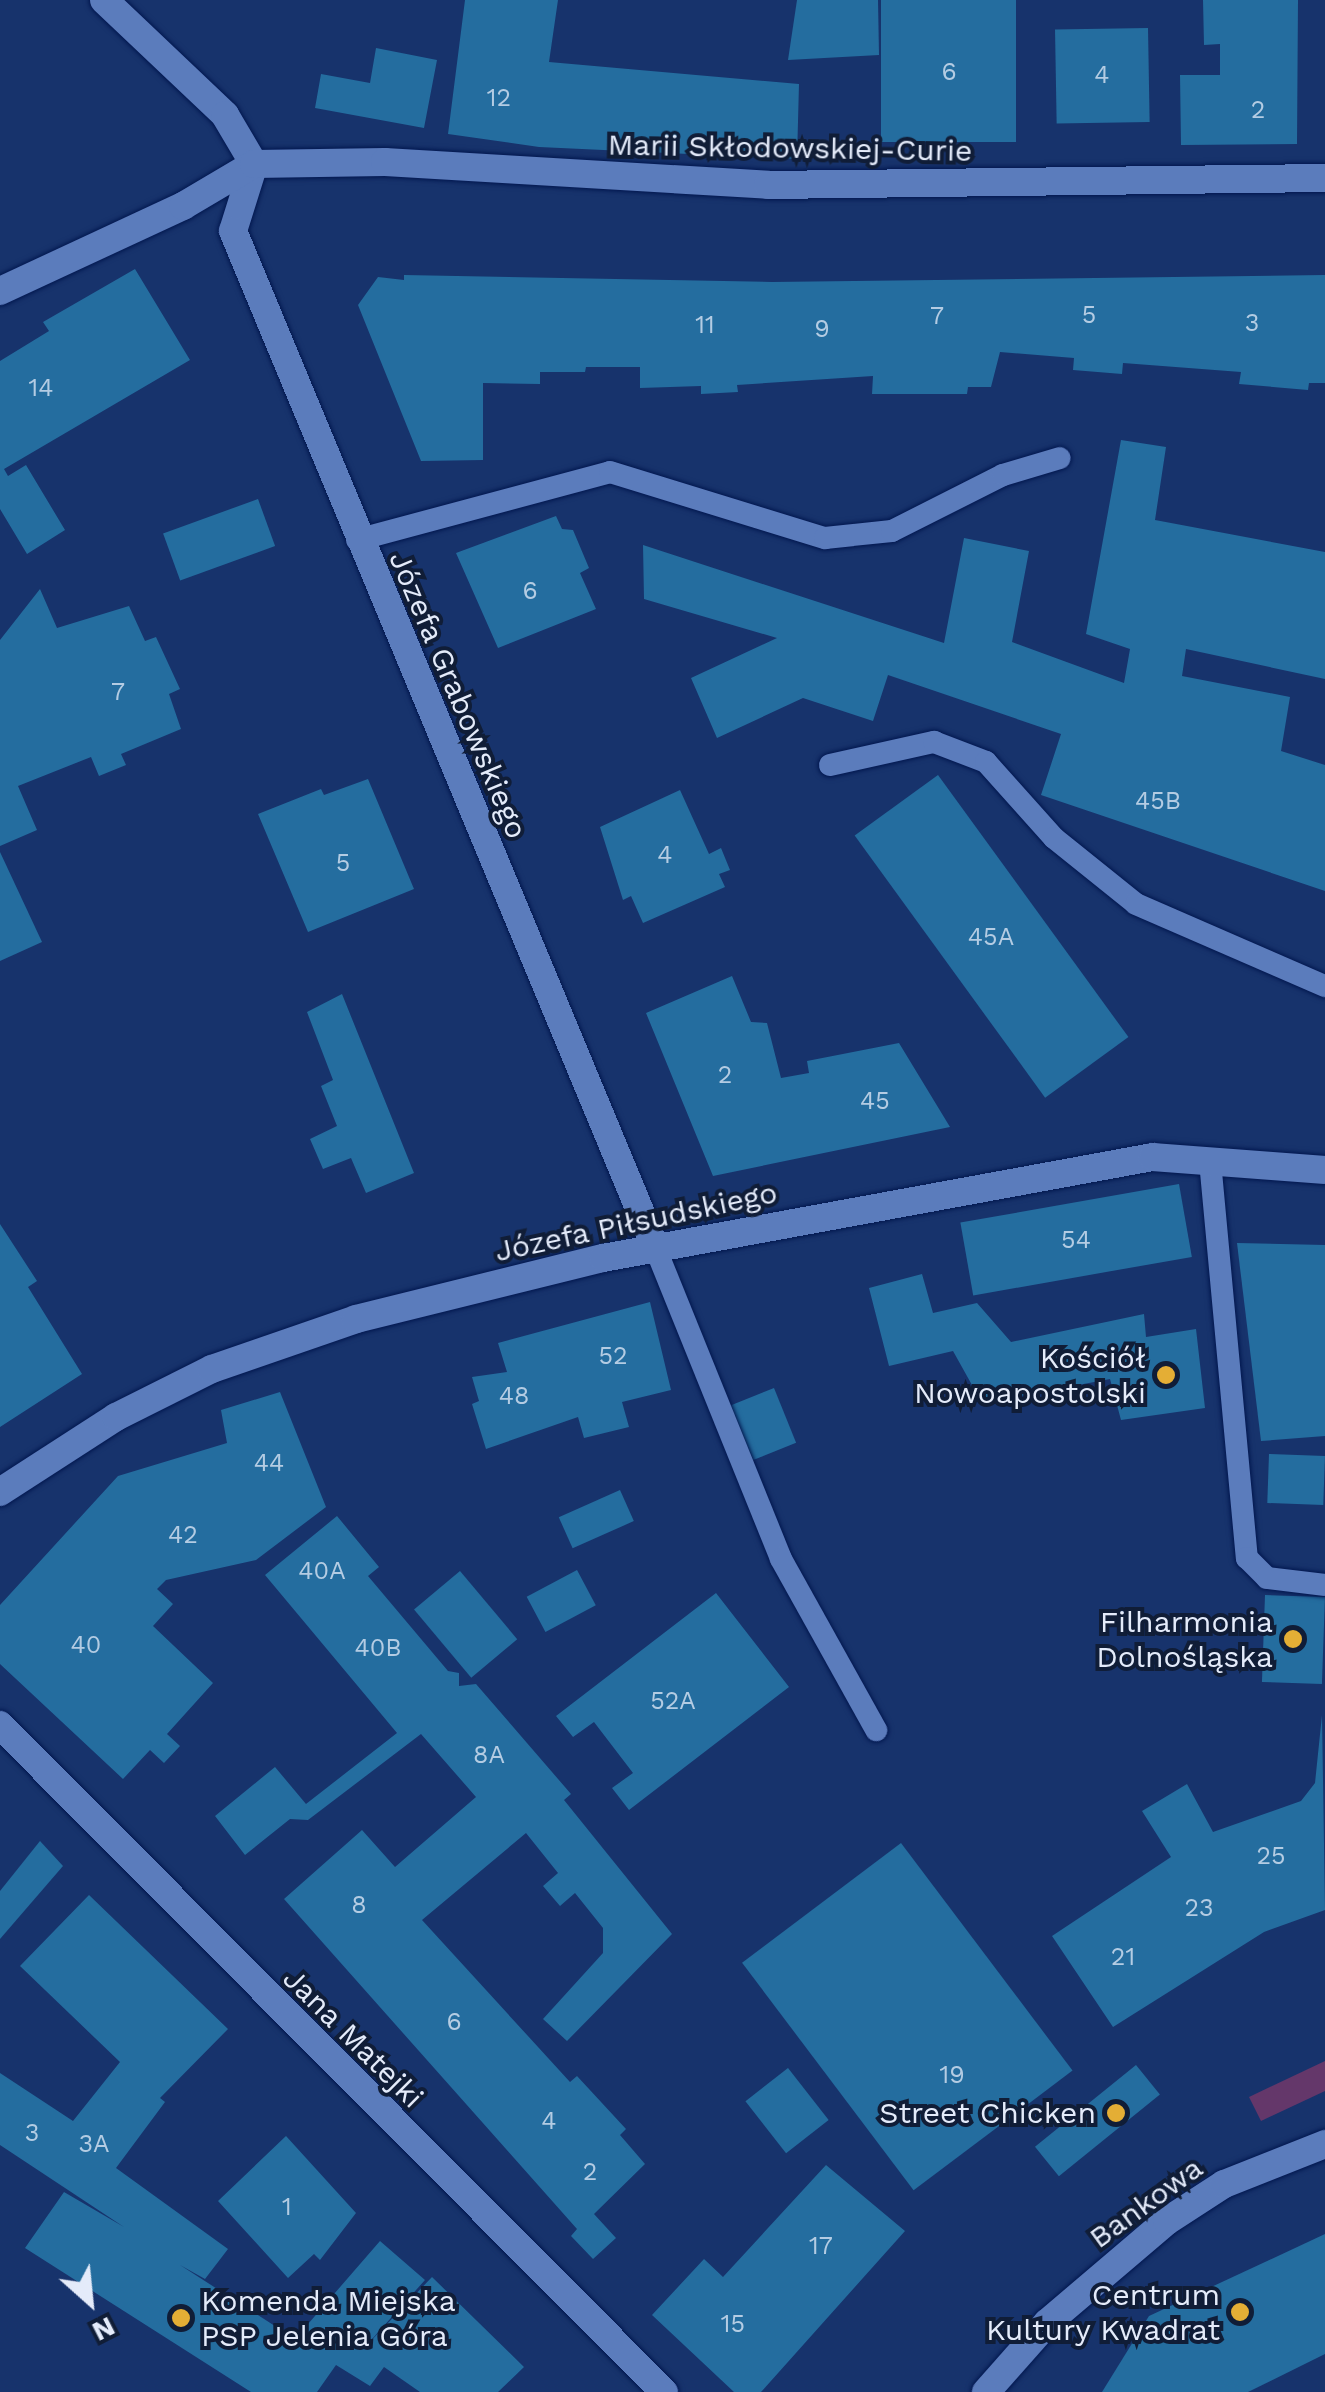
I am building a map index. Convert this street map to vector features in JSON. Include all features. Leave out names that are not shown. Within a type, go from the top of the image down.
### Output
[{"type":"street","points":[[0,292],[183,206],[254,164],[225,115],[104,0]]},
{"type":"street","name":"Marii Skłodowskiej-Curie","points":[[254,164],[386,162],[768,185],[1325,178]]},
{"type":"street","name":"Józefa Grabowskiego","points":[[254,164],[233,231],[357,540],[655,1247]]},
{"type":"street","name":"Józefa Piłsudskiego","points":[[0,1492],[116,1418],[212,1370],[356,1318],[655,1247],[1154,1157],[1325,1170]]},
{"type":"street","name":"Jana Matejki","points":[[0,1725],[664,2392]]},
{"type":"street","name":"Bankowa","points":[[986,2392],[1047,2323],[1167,2221],[1224,2184],[1325,2144]]},
{"type":"lane","points":[[357,540],[610,472],[825,538],[892,531],[1002,475],[1060,458]]},
{"type":"lane","points":[[830,765],[934,742],[986,762],[1054,838],[1136,904],[1325,986]]},
{"type":"lane","points":[[1210,1161],[1246,1558],[1266,1578],[1325,1585]]},
{"type":"lane","points":[[655,1247],[781,1560],[876,1730]]},
{"type":"shaded area","points":[[1325,2061],[1325,2091],[1261,2121],[1249,2097]]},
{"type":"building","points":[[465,0],[558,0],[549,62],[799,84],[797,159],[539,147],[448,134]]},
{"type":"building","points":[[797,0],[878,0],[879,55],[788,60]]},
{"type":"building","points":[[881,0],[1016,0],[1016,142],[881,142]]},
{"type":"building","points":[[1203,0],[1298,0],[1297,144],[1181,145],[1180,75],[1220,75],[1220,44],[1204,45]]},
{"type":"building","points":[[1148,28],[1150,122],[1057,124],[1055,30]]},
{"type":"building","points":[[376,48],[437,60],[424,128],[315,108],[321,74],[370,83]]},
{"type":"building","points":[[135,269],[190,360],[4,469],[8,476],[26,465],[65,530],[27,554],[0,509],[0,361],[49,331],[43,322]]},
{"type":"building","points":[[404,275],[772,282],[1325,275],[1325,383],[1309,383],[1308,390],[1239,384],[1241,372],[1123,363],[1122,374],[1073,370],[1074,358],[1000,352],[991,387],[968,387],[967,394],[872,394],[873,376],[737,385],[738,392],[701,394],[701,386],[640,388],[640,367],[586,367],[585,372],[540,372],[540,384],[483,383],[483,460],[421,461],[358,305],[378,277],[404,280]]},
{"type":"building","points":[[1121,440],[1166,447],[1155,520],[1325,552],[1325,679],[1186,649],[1182,676],[1290,697],[1281,751],[1325,765],[1325,891],[1041,795],[1061,734],[888,675],[873,721],[803,698],[717,738],[691,678],[777,638],[644,599],[643,545],[944,643],[964,538],[1029,551],[1012,642],[1124,683],[1130,649],[1086,634]]},
{"type":"building","points":[[258,499],[275,546],[180,581],[163,534]]},
{"type":"building","points":[[556,516],[562,529],[573,530],[589,568],[580,573],[596,609],[498,648],[456,553]]},
{"type":"building","points":[[40,589],[57,628],[129,606],[145,641],[156,637],[180,689],[169,694],[181,729],[121,754],[126,765],[99,776],[91,757],[18,786],[37,830],[0,846],[0,640]]},
{"type":"building","points":[[938,775],[1128,1037],[1045,1098],[855,836]]},
{"type":"building","points":[[368,779],[414,889],[308,932],[258,814],[321,789],[324,795]]},
{"type":"building","points":[[680,790],[709,854],[721,848],[730,870],[719,874],[725,887],[643,923],[631,896],[623,900],[600,827]]},
{"type":"building","points":[[0,852],[42,942],[0,961]]},
{"type":"building","points":[[732,976],[751,1022],[767,1023],[781,1078],[809,1073],[807,1061],[899,1043],[950,1127],[713,1176],[646,1013]]},
{"type":"building","points":[[342,994],[414,1173],[366,1193],[351,1158],[323,1169],[310,1139],[337,1126],[321,1086],[333,1080],[307,1012]]},
{"type":"building","points":[[1179,1184],[1192,1257],[973,1295],[960,1223]]},
{"type":"building","points":[[0,1224],[37,1281],[28,1287],[82,1374],[0,1427]]},
{"type":"building","points":[[1237,1243],[1325,1245],[1325,1436],[1261,1441]]},
{"type":"building","points":[[922,1274],[933,1313],[977,1303],[1011,1342],[1144,1314],[1146,1337],[1196,1329],[1205,1408],[1121,1420],[1110,1379],[982,1403],[953,1351],[889,1366],[869,1288]]},
{"type":"building","points":[[650,1302],[671,1390],[622,1402],[629,1427],[584,1438],[578,1417],[486,1449],[472,1404],[479,1401],[472,1377],[507,1372],[498,1343]]},
{"type":"building","points":[[774,1388],[796,1443],[751,1461],[729,1406]]},
{"type":"building","points":[[280,1392],[326,1507],[256,1560],[166,1580],[157,1589],[173,1604],[153,1626],[213,1683],[167,1734],[180,1746],[164,1763],[150,1750],[123,1779],[0,1664],[0,1605],[118,1476],[227,1443],[221,1410]]},
{"type":"building","points":[[1269,1454],[1325,1456],[1323,1505],[1267,1503]]},
{"type":"building","points":[[620,1490],[634,1521],[573,1548],[559,1517]]},
{"type":"building","points":[[337,1516],[379,1567],[368,1576],[448,1671],[459,1673],[459,1686],[476,1684],[571,1794],[564,1800],[672,1934],[567,2041],[543,2019],[603,1953],[603,1928],[575,1893],[560,1906],[543,1886],[558,1873],[526,1833],[422,1920],[570,2082],[577,2076],[626,2129],[620,2135],[645,2164],[594,2214],[616,2238],[593,2259],[571,2236],[577,2229],[284,1899],[362,1830],[395,1867],[476,1797],[421,1734],[308,1820],[290,1819],[245,1855],[215,1816],[275,1767],[306,1804],[397,1733],[265,1575]]},
{"type":"building","points":[[577,1570],[596,1605],[545,1632],[527,1597]]},
{"type":"building","points":[[460,1571],[517,1639],[471,1678],[414,1610]]},
{"type":"building","points":[[716,1593],[789,1687],[629,1810],[612,1788],[633,1773],[594,1722],[573,1737],[556,1716]]},
{"type":"building","name":"Filharmonia Dolnośląska","points":[[1265,1595],[1325,1597],[1322,1684],[1262,1682]]},
{"type":"building","points":[[1322,1715],[1325,1910],[1264,1932],[1113,2027],[1052,1936],[1171,1857],[1142,1811],[1187,1784],[1213,1832],[1301,1801],[1315,1783]]},
{"type":"building","points":[[40,1841],[63,1866],[0,1939],[0,1891]]},
{"type":"building","points":[[901,1843],[1073,2071],[914,2190],[742,1963]]},
{"type":"building","points":[[89,1895],[228,2029],[160,2098],[165,2102],[116,2168],[228,2249],[205,2279],[180,2265],[295,2339],[380,2241],[425,2280],[364,2348],[432,2277],[524,2367],[498,2392],[420,2392],[384,2367],[370,2386],[336,2365],[317,2392],[251,2392],[25,2248],[64,2192],[124,2227],[0,2145],[0,2073],[73,2121],[120,2062],[20,1966]]},
{"type":"building","points":[[1136,2065],[1160,2095],[1059,2176],[1035,2147]]},
{"type":"building","points":[[788,2068],[829,2120],[786,2153],[745,2101]]},
{"type":"building","points":[[286,2136],[356,2213],[320,2260],[314,2254],[288,2278],[218,2201]]},
{"type":"building","points":[[826,2165],[905,2231],[761,2392],[734,2392],[652,2315],[704,2259],[723,2277]]},
{"type":"building","name":"Centrum Kultury Kwadrat","points":[[1325,2234],[1325,2354],[1248,2392],[1102,2392],[1149,2316]]},
{"type":"place","name":"Kościół Nowoapostolski","points":[[1166,1375]]},
{"type":"place","name":"Filharmonia Dolnośląska","points":[[1293,1639]]},
{"type":"place","name":"Street Chicken","points":[[1116,2113]]},
{"type":"place","name":"Centrum Kultury Kwadrat","points":[[1240,2312]]},
{"type":"place","name":"Komenda Miejska PSP Jelenia Góra","points":[[181,2318]]}]
